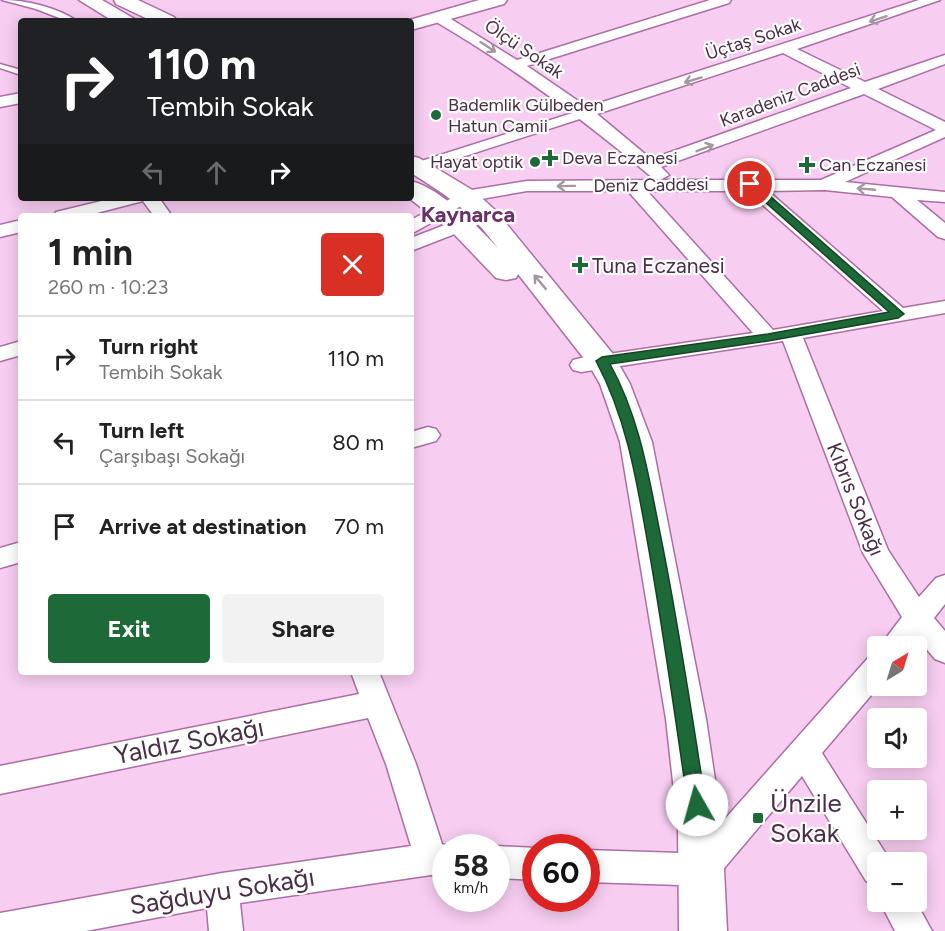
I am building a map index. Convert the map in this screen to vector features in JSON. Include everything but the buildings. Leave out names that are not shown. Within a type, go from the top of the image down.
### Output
[{"type":"main road","points":[[88,0],[122,18]]},
{"type":"main road","points":[[123,0],[161,18]]},
{"type":"main road","points":[[414,173],[465,212],[591,363],[616,434],[628,478],[661,669],[690,870],[703,931]]},
{"type":"main road","points":[[465,212],[488,252],[591,363]]},
{"type":"main road","points":[[681,931],[690,870]]},
{"type":"street","points":[[414,24],[472,3],[498,0]]},
{"type":"street","points":[[515,65],[724,0]]},
{"type":"street","name":"Üçtaş Sokak","points":[[585,113],[933,0]]},
{"type":"street","name":"Ölçü Sokak","points":[[438,17],[515,65],[585,113],[671,184]]},
{"type":"street","points":[[786,49],[866,87],[945,130]]},
{"type":"street","name":"Karadeniz Caddesi","points":[[649,166],[945,59]]},
{"type":"street","points":[[0,102],[18,99]]},
{"type":"street","points":[[414,172],[585,113]]},
{"type":"street","points":[[825,185],[945,130]]},
{"type":"street","points":[[631,184],[779,335]]},
{"type":"street","points":[[750,184],[898,314]]},
{"type":"street","name":"Deniz Caddesi","points":[[415,238],[465,212],[527,186],[825,185],[945,197]]},
{"type":"street","points":[[897,192],[945,233]]},
{"type":"street","points":[[75,213],[124,201]]},
{"type":"street","points":[[0,231],[18,227]]},
{"type":"street","points":[[415,238],[448,241],[488,252]]},
{"type":"street","points":[[591,363],[779,335],[898,314],[942,313]]},
{"type":"street","name":"Kıbrıs Sokağı","points":[[779,335],[876,553],[918,619],[945,651]]},
{"type":"street","points":[[0,354],[18,349]]},
{"type":"street","points":[[0,367],[18,362]]},
{"type":"street","points":[[0,558],[18,553]]},
{"type":"street","points":[[903,636],[945,585]]},
{"type":"street","points":[[366,675],[432,844]]},
{"type":"street","points":[[600,867],[690,870],[804,751],[867,679]]},
{"type":"street","name":"Yaldız Sokağı","points":[[0,780],[379,703]]},
{"type":"street","points":[[804,751],[867,852]]},
{"type":"street","name":"Sağduyu Sokağı","points":[[0,930],[222,890],[432,861]]},
{"type":"street","points":[[222,890],[225,931]]},
{"type":"street","points":[[903,912],[915,931]]},
{"type":"lane","points":[[5,0],[38,7],[66,18]]},
{"type":"lane","points":[[0,66],[18,72]]},
{"type":"place","name":"Bademlik Gülbeden Hatun Camii","points":[[436,115]]},
{"type":"place","name":"Deva Eczanesi","points":[[550,158]]},
{"type":"place","name":"Hayat optik","points":[[535,162]]},
{"type":"place","name":"Can Eczanesi","points":[[807,165]]},
{"type":"place","name":"Tuna Eczanesi","points":[[580,265]]},
{"type":"place","name":"Ünzile Sokak","points":[[758,818]]},
{"type":"district","name":"Kaynarca","points":[[468,214]]},
{"type":"route","points":[[697,805],[686,718],[636,442],[615,384],[602,361],[768,337],[898,314],[750,184]]}]
